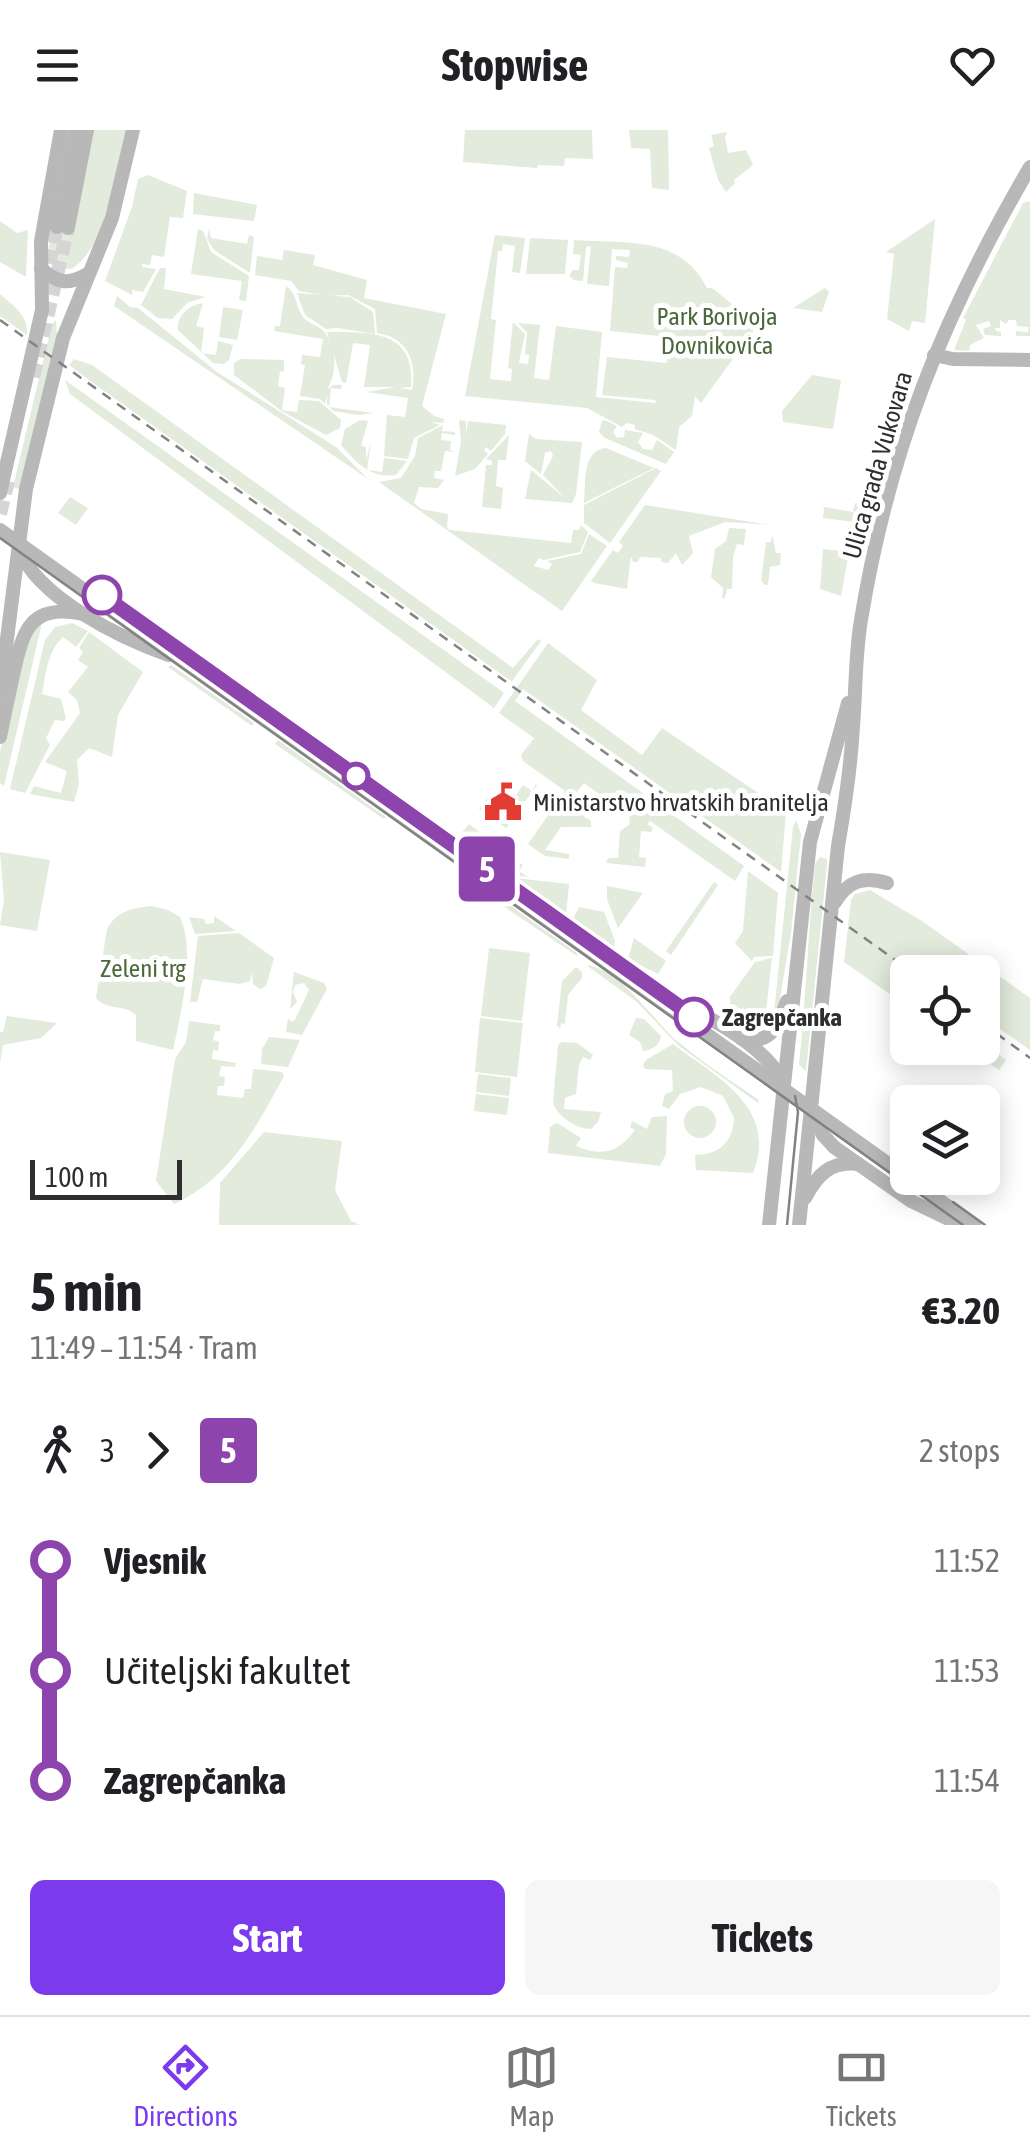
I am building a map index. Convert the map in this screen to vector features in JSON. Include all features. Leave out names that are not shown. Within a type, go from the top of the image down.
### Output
[{"type":"main road","points":[[0,493],[40,320],[42,231],[61,130]]},
{"type":"main road","points":[[74,130],[63,227],[86,130]]},
{"type":"main road","points":[[0,694],[24,496],[59,351],[112,218],[132,130]]},
{"type":"main road","name":"Ulica grada Vukovara","points":[[799,1225],[854,725],[854,679],[861,618],[885,504],[909,420],[934,354],[975,266],[1030,168]]},
{"type":"main road","points":[[41,270],[65,283],[88,274]]},
{"type":"main road","points":[[934,354],[963,360],[1030,360]]},
{"type":"main road","points":[[0,530],[974,1225]]},
{"type":"main road","points":[[17,542],[34,575],[86,614],[119,636],[180,658]]},
{"type":"main road","points":[[0,736],[27,628],[37,618],[52,612],[86,614]]},
{"type":"main road","name":"Ulica grada Vukovara","points":[[770,1225],[812,826],[854,679]]},
{"type":"main road","points":[[832,907],[852,882],[871,879],[887,883]]},
{"type":"main road","points":[[738,1038],[756,1041],[771,1035],[794,987]]},
{"type":"main road","points":[[648,993],[696,1008],[776,1067],[784,1089]]},
{"type":"main road","points":[[811,1109],[827,1141],[911,1201],[961,1225]]},
{"type":"main road","points":[[801,1208],[816,1179],[829,1168],[848,1163],[860,1165]]},
{"type":"green space","points":[[93,130],[127,130],[115,186],[94,244],[71,269],[57,268],[48,259],[51,225],[75,229]]},
{"type":"green space","points":[[465,130],[592,130],[593,159],[565,158],[564,166],[537,168],[463,162]]},
{"type":"green space","points":[[629,130],[668,130],[669,190],[652,188],[650,149],[631,148]]},
{"type":"green space","points":[[727,132],[728,153],[746,150],[753,165],[726,192],[718,180],[709,148],[714,146],[711,135]]},
{"type":"green space","points":[[148,175],[187,191],[183,218],[170,217],[164,257],[152,255],[150,265],[142,264],[156,269],[143,292],[132,290],[132,295],[105,281],[138,179]]},
{"type":"green space","points":[[194,193],[257,205],[254,221],[193,214]]},
{"type":"green space","points":[[1030,201],[1030,336],[1016,336],[1016,331],[1028,332],[1029,327],[1017,326],[1016,320],[1006,324],[1000,320],[1000,328],[995,328],[1001,336],[985,335],[983,329],[991,326],[989,321],[976,325],[984,338],[970,345],[969,351],[954,350],[966,320],[963,318],[1023,203]]},
{"type":"green space","points":[[935,219],[925,323],[912,321],[909,331],[887,319],[894,254],[886,252]]},
{"type":"green space","points":[[0,221],[17,233],[28,230],[26,277],[0,262]]},
{"type":"green space","points":[[209,228],[211,238],[247,244],[249,235],[254,237],[250,273],[214,250],[207,239]]},
{"type":"green space","points":[[198,229],[203,231],[211,252],[249,276],[246,301],[239,300],[242,281],[191,274]]},
{"type":"green space","name":"Park Borivoja Dovnikovića","points":[[495,235],[525,238],[520,273],[512,272],[515,246],[503,244],[502,251],[498,251],[490,379],[511,381],[512,369],[508,368],[513,322],[525,334],[519,363],[528,364],[527,333],[518,323],[540,325],[534,378],[549,380],[556,326],[602,332],[596,397],[656,403],[602,395],[607,357],[667,363],[669,337],[610,331],[615,267],[627,268],[628,263],[616,260],[616,256],[629,257],[630,250],[612,249],[609,286],[587,284],[591,246],[586,247],[583,281],[569,276],[573,270],[579,270],[581,255],[573,254],[574,240],[632,243],[667,251],[696,271],[707,288],[747,316],[758,319],[759,323],[701,403],[695,396],[692,416],[679,427],[676,450],[635,429],[635,425],[627,423],[622,427],[587,408],[465,396]]},
{"type":"green space","points":[[530,238],[568,240],[565,274],[526,274]]},
{"type":"green space","points":[[284,250],[315,255],[313,265],[367,280],[364,298],[446,314],[422,406],[444,419],[443,423],[430,422],[440,425],[414,438],[408,459],[384,456],[387,415],[405,417],[408,398],[366,392],[396,387],[364,387],[370,345],[353,343],[346,383],[342,382],[327,332],[374,334],[398,345],[411,368],[411,387],[399,388],[412,390],[413,370],[408,353],[396,340],[377,333],[375,309],[348,295],[299,291],[291,281],[255,275],[257,256],[282,260]]},
{"type":"green space","points":[[160,268],[166,268],[164,289],[206,297],[187,303],[172,319],[158,318],[141,305]]},
{"type":"green space","points":[[286,286],[303,317],[326,334],[333,349],[334,367],[327,390],[333,385],[342,385],[341,389],[331,388],[329,406],[327,394],[325,404],[320,399],[300,396],[305,365],[301,364],[302,355],[320,357],[323,339],[274,331],[275,326],[280,326]]},
{"type":"green space","points":[[825,288],[829,292],[822,312],[793,308]]},
{"type":"green space","points":[[297,293],[350,297],[373,312],[375,334],[326,329],[305,315]]},
{"type":"green space","points":[[0,294],[23,316],[27,335],[0,316]]},
{"type":"green space","points":[[117,296],[130,307],[138,308],[217,372],[336,447],[368,479],[114,306]]},
{"type":"green space","points":[[203,303],[196,326],[204,328],[201,352],[178,330],[185,312]]},
{"type":"green space","points":[[223,307],[243,310],[237,340],[219,337]]},
{"type":"green space","points":[[56,320],[57,335],[21,490],[13,487]]},
{"type":"green space","points":[[218,341],[233,345],[224,364],[213,363],[203,353],[216,355]]},
{"type":"green space","points":[[74,359],[92,365],[513,668],[538,639],[541,641],[512,681],[508,679],[89,380],[69,365]]},
{"type":"green space","points":[[240,359],[284,360],[278,386],[285,388],[282,410],[297,412],[299,400],[319,401],[341,420],[340,428],[326,435],[283,412],[234,375],[234,363]]},
{"type":"green space","points":[[812,375],[841,380],[833,429],[783,422],[782,411]]},
{"type":"green space","points":[[65,380],[504,693],[494,708],[70,394]]},
{"type":"green space","points":[[330,407],[373,413],[359,415],[333,411]]},
{"type":"green space","points":[[360,420],[368,421],[361,446],[366,447],[366,461],[371,441],[367,469],[341,445],[345,429]]},
{"type":"green space","points":[[459,420],[466,421],[466,435],[468,421],[506,425],[505,434],[491,451],[486,447],[488,454],[475,469],[455,476],[461,441]]},
{"type":"green space","points":[[605,420],[617,426],[613,432],[617,438],[624,437],[625,430],[643,433],[638,442],[643,449],[652,450],[657,440],[674,452],[666,464],[605,438],[599,432]]},
{"type":"green space","points":[[443,425],[442,431],[455,432],[442,433],[441,440],[451,441],[450,450],[455,452],[445,451],[441,471],[435,471],[434,478],[444,480],[438,488],[419,487],[414,503],[421,509],[448,514],[450,530],[571,543],[573,530],[579,530],[581,525],[588,532],[580,552],[539,558],[534,566],[548,570],[552,564],[547,561],[581,554],[589,534],[607,546],[562,611],[379,482],[401,478],[415,456],[418,438]]},
{"type":"green space","points":[[529,434],[536,439],[582,442],[572,503],[525,499],[531,470],[566,499],[543,475],[553,456],[551,451],[545,453],[541,474],[525,461]]},
{"type":"green space","points":[[509,435],[506,460],[498,460],[496,486],[503,488],[501,509],[482,507],[486,465],[492,465],[486,459]]},
{"type":"green space","points":[[606,448],[654,468],[584,503],[589,461],[598,450]]},
{"type":"green space","points":[[384,458],[407,461],[396,475],[379,475],[369,470],[382,472]]},
{"type":"green space","points":[[656,468],[661,471],[610,543],[584,523],[584,505]]},
{"type":"green space","points":[[70,497],[88,508],[76,525],[58,513]]},
{"type":"green space","points":[[855,503],[867,506],[861,532],[854,522],[823,518],[824,507],[853,512]]},
{"type":"green space","points":[[645,505],[775,525],[725,522],[689,536],[693,553],[682,565],[676,553],[668,563],[661,562],[661,558],[640,557],[633,562],[631,556],[627,589],[591,581],[613,550],[618,553],[623,546],[619,542]]},
{"type":"green space","points":[[729,528],[746,529],[744,545],[737,544],[733,557],[732,589],[727,589],[722,598],[723,588],[711,577],[715,549],[726,541]]},
{"type":"green space","points":[[772,534],[776,553],[781,553],[780,565],[770,567],[765,585],[761,581],[766,542],[771,542]]},
{"type":"green space","points":[[823,549],[849,552],[841,596],[820,589]]},
{"type":"green space","points":[[41,623],[4,786],[0,783],[0,752],[25,645],[31,631]]},
{"type":"green space","points":[[72,623],[88,631],[76,647],[63,637],[58,643],[48,663],[42,694],[61,699],[66,718],[55,720],[46,738],[50,745],[25,793],[10,789],[45,640],[55,627]]},
{"type":"green space","points":[[89,632],[143,672],[118,715],[112,757],[89,748],[77,760],[79,783],[74,802],[30,794],[34,786],[61,793],[67,771],[45,762],[80,713],[77,700],[68,692],[88,667],[78,660],[83,652],[79,648]]},
{"type":"green space","points":[[548,643],[597,680],[581,710],[642,755],[662,728],[786,812],[781,872],[523,689],[515,701],[744,866],[735,881],[650,821],[647,824],[653,828],[651,832],[641,831],[639,857],[646,858],[645,867],[606,863],[608,858],[618,858],[620,831],[629,825],[630,817],[584,783],[570,800],[591,821],[591,827],[561,827],[545,850],[569,854],[569,859],[545,856],[528,844],[565,791],[523,761],[521,755],[534,738],[499,713]]},
{"type":"green space","points":[[171,665],[254,723],[252,726],[168,667]]},
{"type":"green space","points":[[278,740],[386,817],[275,744]]},
{"type":"green space","points":[[523,785],[532,791],[537,785],[506,828],[479,809],[488,797],[506,810]]},
{"type":"green space","points":[[796,820],[801,834],[791,933],[776,1022],[774,1013]]},
{"type":"green space","points":[[469,824],[491,840],[482,853],[458,838]]},
{"type":"green space","points":[[493,845],[523,865],[519,871],[528,877],[511,875],[485,856]]},
{"type":"green space","points":[[0,852],[50,860],[37,931],[0,925],[4,900]]},
{"type":"green space","points":[[820,857],[827,859],[827,865],[806,1071],[799,1065],[815,864]]},
{"type":"green space","points":[[748,871],[778,893],[773,956],[754,957],[752,961],[735,943],[743,931]]},
{"type":"green space","points":[[515,878],[569,884],[566,914]]},
{"type":"green space","points":[[714,882],[718,885],[671,955],[666,951]]},
{"type":"green space","points":[[607,886],[643,893],[618,928],[607,899]]},
{"type":"green space","points":[[870,890],[970,955],[890,955],[890,994],[844,962],[855,894]]},
{"type":"green space","points":[[498,897],[577,953],[577,956],[496,901]]},
{"type":"green space","name":"Zeleni trg","points":[[152,906],[180,917],[185,931],[186,982],[173,1050],[136,1041],[136,1015],[96,998],[107,929],[126,911]]},
{"type":"green space","points":[[579,907],[604,912],[615,941],[614,949],[573,919]]},
{"type":"green space","points":[[214,916],[236,931],[195,934],[189,917],[204,919],[206,924],[214,923]]},
{"type":"green space","points":[[239,933],[274,958],[266,986],[260,989],[253,984],[252,973],[250,981],[240,984],[203,979],[197,1002],[190,1002],[198,936]]},
{"type":"green space","points":[[634,938],[666,961],[658,974],[628,959]]},
{"type":"green space","points":[[489,948],[530,953],[522,1021],[481,1016]]},
{"type":"green space","points":[[772,958],[765,1021],[758,1026],[743,1026],[725,1012],[729,998],[755,962]]},
{"type":"green space","points":[[586,965],[613,976],[672,1036],[758,1103],[679,1046],[637,1002]]},
{"type":"green space","points":[[576,967],[582,978],[568,995],[565,1024],[561,1023],[560,1029],[557,1025],[562,981]]},
{"type":"green space","points":[[294,972],[324,983],[327,989],[302,1035],[286,1032],[288,1018],[291,1022],[295,1020],[309,990],[304,983],[295,985],[297,1002],[290,1009]]},
{"type":"green space","points":[[1000,977],[1030,998],[1030,1050],[1000,1029]]},
{"type":"green space","points":[[7,1016],[57,1023],[41,1038],[3,1045],[0,1064],[0,1032]]},
{"type":"green space","points":[[480,1018],[523,1023],[517,1077],[475,1072]]},
{"type":"green space","points":[[636,1018],[644,1019],[661,1036],[652,1048],[643,1051],[640,1042],[629,1035]]},
{"type":"green space","points":[[189,1021],[220,1025],[213,1040],[219,1042],[218,1051],[213,1050],[212,1059],[236,1063],[235,1067],[221,1066],[219,1076],[225,1077],[224,1086],[218,1086],[217,1095],[243,1098],[245,1089],[251,1089],[253,1069],[282,1072],[284,1076],[240,1150],[211,1180],[174,1204],[156,1181],[175,1059],[186,1042]]},
{"type":"green space","points":[[269,1037],[300,1040],[288,1067],[261,1064],[262,1049]]},
{"type":"green space","points":[[577,1043],[593,1055],[590,1060],[583,1057],[576,1094],[565,1098],[564,1109],[601,1112],[591,1129],[569,1121],[553,1103],[558,1045]]},
{"type":"green space","points":[[673,1044],[724,1082],[750,1112],[758,1130],[759,1150],[753,1173],[696,1170],[695,1155],[723,1146],[731,1134],[734,1118],[723,1096],[701,1087],[680,1094],[669,1109],[662,1106],[665,1094],[673,1091],[672,1070],[645,1069],[643,1065]]},
{"type":"green space","points":[[478,1074],[511,1078],[509,1096],[476,1092]]},
{"type":"green space","points":[[476,1094],[509,1098],[507,1115],[474,1111]]},
{"type":"green space","points":[[700,1106],[711,1111],[716,1122],[711,1133],[700,1138],[689,1133],[684,1122],[689,1111]]},
{"type":"green space","points":[[667,1116],[666,1154],[660,1166],[548,1153],[550,1127],[557,1123],[581,1138],[576,1146],[602,1152],[629,1138],[635,1130],[630,1127],[632,1121],[647,1129],[652,1117]]},
{"type":"green space","points":[[264,1132],[342,1141],[335,1190],[351,1221],[360,1225],[219,1225],[220,1183]]},
{"type":"tunnel","points":[[44,284],[57,227]]},
{"type":"tunnel","points":[[33,377],[68,228]]},
{"type":"tunnel","points":[[0,514],[8,481]]},
{"type":"tram line","points":[[0,538],[963,1225]]},
{"type":"tram line","name":"5","points":[[102,595],[694,1017]]},
{"type":"tram line","points":[[509,884],[574,931]]},
{"type":"tram line","points":[[787,1225],[798,1112],[795,1096]]},
{"type":"tram line","points":[[953,1202],[985,1225]]},
{"type":"railway","points":[[0,320],[890,956]]},
{"type":"railway","points":[[1000,1036],[1030,1058]]},
{"type":"place","name":"Ministarstvo hrvatskih branitelja","points":[[503,802]]},
{"type":"place","name":"Zagrepčanka","points":[[694,1017]]}]
